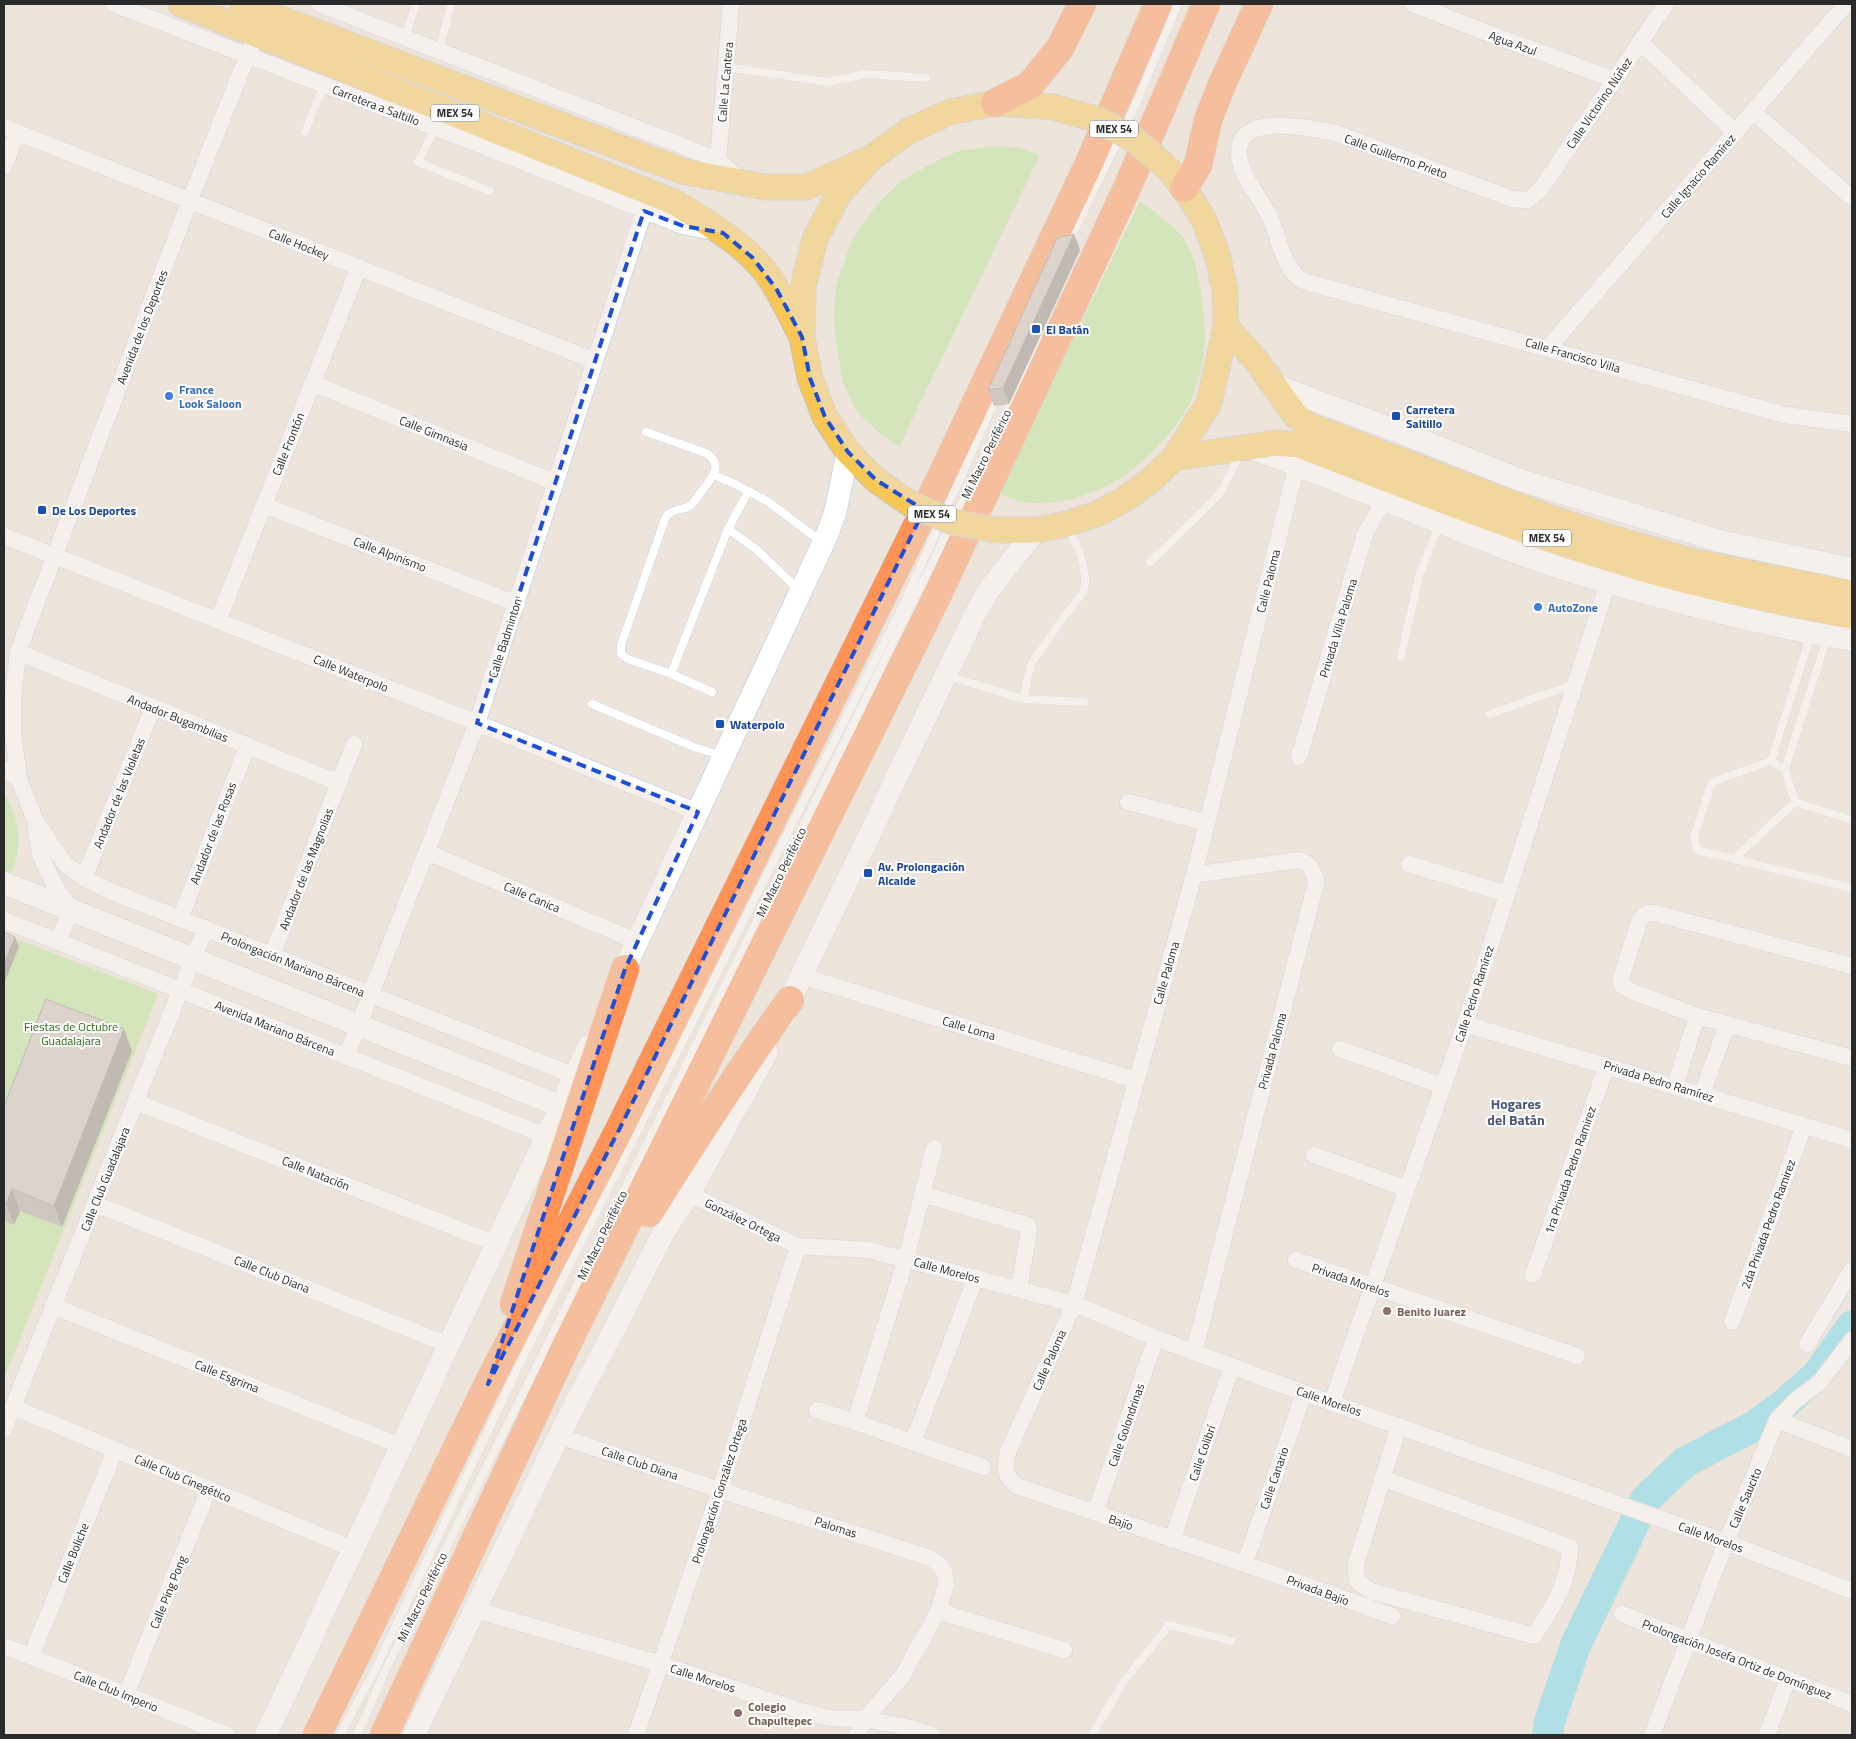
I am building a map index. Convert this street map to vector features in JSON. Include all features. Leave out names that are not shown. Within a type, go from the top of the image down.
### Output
[{"type":"highway","points":[[995,103],[1030,85],[1060,48],[1082,4]]},
{"type":"highway","points":[[317,1735],[488,1384],[620,1128],[941,477],[1090,161],[1158,4]]},
{"type":"highway","points":[[384,1735],[566,1346],[939,592],[1127,188],[1206,4]]},
{"type":"highway","points":[[1184,188],[1198,164],[1208,120],[1259,4]]},
{"type":"highway","points":[[488,1384],[625,969]]},
{"type":"highway","points":[[566,1346],[713,1111],[790,1000]]},
{"type":"main road","name":"Carretera a Saltillo","points":[[181,4],[263,17],[682,172],[765,187],[807,187],[871,158]]},
{"type":"main road","name":"Carretera a Saltillo","points":[[242,4],[263,17],[507,134],[676,203],[738,244],[765,272],[777,290],[802,337]]},
{"type":"main road","name":"MEX 54","points":[[995,103],[1054,107],[1098,120],[1134,140],[1166,167],[1184,188],[1204,220],[1217,254],[1225,290],[1226,327],[1209,403],[1174,458],[1151,480],[1125,499],[1097,514],[1067,524],[1036,530],[996,530],[953,522],[912,505],[876,480],[848,452],[826,417],[810,378],[802,337],[803,288],[815,239],[838,195],[871,158],[908,131],[950,112],[995,103]]},
{"type":"main road","points":[[480,145],[507,134]]},
{"type":"main road","name":"MEX 54","points":[[1226,327],[1255,359],[1296,416],[1308,425],[1548,517],[1605,536],[1691,561],[1852,594]]},
{"type":"main road","name":"MEX 54","points":[[1174,458],[1276,443],[1299,445],[1520,530],[1600,556],[1688,580],[1797,606],[1852,616]]},
{"type":"street","name":"Carretera a Saltillo","points":[[114,4],[480,145],[683,226],[723,233]]},
{"type":"street","points":[[319,4],[345,9],[405,37],[698,152],[718,161],[746,184]]},
{"type":"street","name":"Calle La Cantera","points":[[718,161],[731,4]]},
{"type":"street","name":"Agua Azul","points":[[1413,4],[1615,80]]},
{"type":"street","name":"Calle Victorino Núñez","points":[[1528,200],[1541,189],[1666,4]]},
{"type":"street","name":"Calle Ignacio Ramírez","points":[[1548,348],[1846,4]]},
{"type":"street","name":"Avenida de los Deportes","points":[[71,909],[54,884],[40,854],[36,820],[19,779],[13,734],[13,698],[18,652],[190,200],[263,17]]},
{"type":"street","points":[[1640,42],[1736,133]]},
{"type":"street","points":[[1753,112],[1852,198]]},
{"type":"street","name":"Calle Guillermo Prieto","points":[[1296,277],[1288,265],[1273,225],[1246,176],[1240,161],[1242,140],[1245,135],[1260,126],[1314,128],[1336,134],[1512,199],[1528,200]]},
{"type":"street","points":[[4,166],[11,129]]},
{"type":"street","name":"Calle Hockey","points":[[11,129],[595,360]]},
{"type":"street","name":"Calle Badminton","points":[[346,1057],[477,723],[644,211]]},
{"type":"street","name":"Calle Frontón","points":[[218,620],[358,267]]},
{"type":"street","name":"Calle Francisco Villa","points":[[1296,277],[1310,283],[1785,415],[1852,424]]},
{"type":"street","name":"Calle Gimnasia","points":[[312,383],[556,482]]},
{"type":"street","points":[[1274,385],[1406,434],[1520,480],[1720,541],[1852,569]]},
{"type":"street","points":[[1246,447],[1297,464],[1384,501],[1538,561],[1608,583],[1713,612],[1819,635],[1852,640]]},
{"type":"street","points":[[266,1735],[802,592],[835,513],[848,452]]},
{"type":"street","name":"Calle Paloma","points":[[1005,1472],[1008,1452],[1074,1304],[1194,875],[1297,464]]},
{"type":"street","name":"Privada Villa Paloma","points":[[1299,758],[1365,534],[1384,501]]},
{"type":"street","name":"Calle Alpinismo","points":[[264,505],[516,604]]},
{"type":"street","points":[[414,1735],[560,1436],[664,1232],[689,1194],[778,1030],[790,1000],[975,614],[988,591],[1036,530]]},
{"type":"street","name":"Calle Waterpolo","points":[[4,536],[698,812]]},
{"type":"street","name":"Calle Pedro Ramírez","points":[[1332,1402],[1465,1024],[1608,583]]},
{"type":"street","name":"Avenida de los Deportes","points":[[4,670],[18,652]]},
{"type":"street","name":"Andador Bugambilias","points":[[18,652],[339,784]]},
{"type":"street","name":"Andador de las Violetas","points":[[84,878],[153,708]]},
{"type":"street","name":"Andador de las Magnolias","points":[[272,955],[354,744]]},
{"type":"street","name":"Andador de las Rosas","points":[[180,919],[247,747]]},
{"type":"street","points":[[4,769],[19,779]]},
{"type":"street","points":[[1128,802],[1207,823]]},
{"type":"street","name":"Prolongación Mariano Bárcena","points":[[36,820],[64,864],[84,878],[108,890],[575,1076]]},
{"type":"street","name":"Calle Canica","points":[[427,852],[638,942]]},
{"type":"street","name":"Privada Paloma","points":[[1194,875],[1298,860],[1311,866],[1316,883],[1194,1352]]},
{"type":"street","points":[[1409,864],[1507,894]]},
{"type":"street","points":[[4,883],[560,1106]]},
{"type":"street","points":[[58,942],[71,909]]},
{"type":"street","points":[[1852,966],[1647,913],[1640,919],[1622,978],[1622,986],[1697,1016],[1852,1058]]},
{"type":"street","name":"Avenida Mariano Bárcena","points":[[4,920],[546,1136]]},
{"type":"street","name":"Calle Club Guadalajara","points":[[4,1429],[205,929]]},
{"type":"street","name":"Calle Loma","points":[[802,976],[1136,1080]]},
{"type":"street","points":[[1676,1086],[1697,1016]]},
{"type":"street","name":"Privada Pedro Ramírez","points":[[1465,1024],[1852,1140]]},
{"type":"street","points":[[1702,1094],[1727,1025]]},
{"type":"street","points":[[1340,1049],[1443,1086]]},
{"type":"street","name":"1ra Privada Pedro Ramirez","points":[[1533,1274],[1605,1065]]},
{"type":"street","name":"Calle Natación","points":[[136,1102],[496,1244]]},
{"type":"street","name":"2da Privada Pedro Ramirez","points":[[1732,1322],[1804,1126]]},
{"type":"street","points":[[856,1422],[906,1259],[934,1148]]},
{"type":"street","points":[[1314,1155],[1407,1190]]},
{"type":"street","name":"González Ortega","points":[[689,1194],[798,1246]]},
{"type":"street","points":[[922,1194],[1027,1225],[1029,1230],[1018,1289]]},
{"type":"street","name":"Calle Club Diana","points":[[95,1204],[448,1345]]},
{"type":"street","name":"Calle Morelos","points":[[798,1246],[870,1250],[1074,1304],[1156,1338],[1304,1393],[1726,1542],[1852,1591]]},
{"type":"street","name":"Prolongación González Ortega","points":[[636,1735],[720,1490],[798,1246]]},
{"type":"street","name":"Privada Morelos","points":[[1296,1260],[1373,1288],[1577,1356]]},
{"type":"street","points":[[1807,1344],[1852,1272]]},
{"type":"street","points":[[913,1442],[976,1277]]},
{"type":"street","name":"Calle Esgrima","points":[[53,1306],[401,1446]]},
{"type":"street","name":"Calle Golondrinas","points":[[1095,1513],[1156,1338]]},
{"type":"street","name":"Calle Saucito","points":[[1652,1735],[1726,1542],[1777,1420],[1795,1401],[1820,1382],[1852,1340]]},
{"type":"street","name":"Calle Colibrí","points":[[1172,1540],[1232,1366]]},
{"type":"street","name":"Calle Canario","points":[[1245,1563],[1304,1393]]},
{"type":"street","name":"Calle Club Cinegético","points":[[13,1407],[353,1549]]},
{"type":"street","points":[[817,1410],[982,1467]]},
{"type":"street","points":[[1777,1420],[1852,1449]]},
{"type":"street","points":[[1382,1478],[1570,1547],[1569,1568],[1560,1592],[1534,1636],[1371,1591],[1358,1582],[1356,1564],[1382,1478],[1399,1426]]},
{"type":"street","name":"Calle Club Diana","points":[[560,1436],[720,1490]]},
{"type":"street","name":"Calle Boliche","points":[[32,1657],[115,1450]]},
{"type":"street","name":"Bajío","points":[[1005,1472],[1010,1481],[1017,1486],[1172,1540],[1245,1563]]},
{"type":"street","name":"Calle Ping Pong","points":[[126,1695],[209,1489]]},
{"type":"street","name":"Palomas","points":[[720,1490],[930,1558],[940,1565],[945,1574],[946,1585],[938,1611]]},
{"type":"street","name":"Privada Bajío","points":[[1245,1563],[1392,1616]]},
{"type":"street","name":"Calle Morelos","points":[[476,1610],[661,1664],[804,1712],[830,1718],[865,1719],[907,1727],[932,1735]]},
{"type":"street","points":[[857,1735],[865,1719],[904,1675],[938,1611],[1064,1650]]},
{"type":"street","name":"Prolongación Josefa Ortiz de Domínguez","points":[[1622,1614],[1852,1704]]},
{"type":"street","name":"Calle Club Imperio","points":[[4,1646],[228,1735]]},
{"type":"street","points":[[1767,1735],[1788,1679]]},
{"type":"lane","points":[[405,37],[416,4]]},
{"type":"lane","points":[[438,50],[453,4]]},
{"type":"lane","points":[[1063,253],[1134,108],[1178,4]]},
{"type":"lane","points":[[1161,86],[1173,59]]},
{"type":"lane","points":[[726,67],[828,82],[866,74],[926,78]]},
{"type":"lane","points":[[305,132],[324,85]]},
{"type":"lane","points":[[435,128],[418,162],[490,191]]},
{"type":"lane","points":[[1132,149],[1140,131]]},
{"type":"lane","name":"Mi Macro Periférico","points":[[357,1735],[388,1665],[700,1038],[1000,427],[1046,329]]},
{"type":"lane","name":"Mi Macro Periférico","points":[[340,1735],[376,1668],[519,1365],[906,599],[999,392]]},
{"type":"lane","points":[[646,432],[706,453],[712,457],[715,463],[714,475],[691,505],[669,513],[666,516],[621,645],[622,654],[624,657],[671,674],[712,692]]},
{"type":"lane","points":[[1150,562],[1219,495],[1246,447]]},
{"type":"lane","points":[[714,475],[767,501],[824,543]]},
{"type":"lane","points":[[671,674],[728,529],[748,492]]},
{"type":"lane","points":[[1401,656],[1419,576],[1439,522]]},
{"type":"lane","points":[[1023,699],[1031,664],[1084,591],[1086,585],[1082,560],[1067,524]]},
{"type":"lane","points":[[728,529],[756,549],[802,592]]},
{"type":"lane","points":[[1771,761],[1819,635]]},
{"type":"lane","points":[[1795,802],[1785,769],[1819,635]]},
{"type":"lane","points":[[946,676],[1023,699],[1084,702]]},
{"type":"lane","points":[[1490,714],[1575,684]]},
{"type":"lane","points":[[592,704],[694,747],[724,757]]},
{"type":"lane","points":[[1785,769],[1771,761],[1712,782],[1694,837],[1697,850],[1852,888]]},
{"type":"lane","points":[[1734,859],[1795,802]]},
{"type":"lane","points":[[1795,802],[1852,820]]},
{"type":"lane","points":[[1092,1735],[1124,1681],[1169,1625],[1231,1641]]},
{"type":"highlighted area","points":[[644,211],[683,226],[723,233],[753,258],[777,290],[802,337],[810,378],[825,417],[848,452],[876,480],[924,510],[620,1128],[488,1384],[625,969],[698,812],[477,723]]},
{"type":"green space","points":[[990,146],[1017,147],[1040,155],[899,447],[878,432],[857,412],[843,383],[834,319],[836,286],[852,240],[877,204],[901,181],[958,151]]},
{"type":"green space","points":[[1140,202],[1162,217],[1181,235],[1192,255],[1196,270],[1201,292],[1205,328],[1204,356],[1189,405],[1156,449],[1117,480],[1095,491],[1072,499],[1048,503],[1023,502],[998,493]]},
{"type":"green space","points":[[4,793],[14,814],[18,834],[17,855],[10,877],[4,875]]},
{"type":"green space","name":"Fiestas de Octubre Guadalajara","points":[[4,934],[158,994],[4,1379]]},
{"type":"building","points":[[1074,234],[1003,388],[988,390],[1057,238]]},
{"type":"building","points":[[4,932],[15,937],[4,964]]},
{"type":"building","points":[[46,999],[124,1029],[54,1206],[12,1189],[6,1204],[4,1202],[4,1106]]},
{"type":"waterway","points":[[1548,1735],[1549,1723],[1576,1644],[1646,1499],[1685,1462],[1756,1425],[1787,1402],[1817,1375],[1852,1326]]},
{"type":"place","name":"El Batán","points":[[1036,329]]},
{"type":"place","name":"France Look Saloon","points":[[169,396]]},
{"type":"place","name":"Carretera Saltillo","points":[[1396,416]]},
{"type":"place","name":"De Los Deportes","points":[[42,510]]},
{"type":"place","name":"AutoZone","points":[[1538,607]]},
{"type":"place","name":"Waterpolo","points":[[720,724]]},
{"type":"place","name":"Av. Prolongación Alcalde","points":[[868,873]]},
{"type":"place","name":"Benito Juarez","points":[[1387,1311]]},
{"type":"place","name":"Colegio Chapultepec","points":[[738,1713]]},
{"type":"district","name":"Hogares del Batán","points":[[1516,1112]]}]
